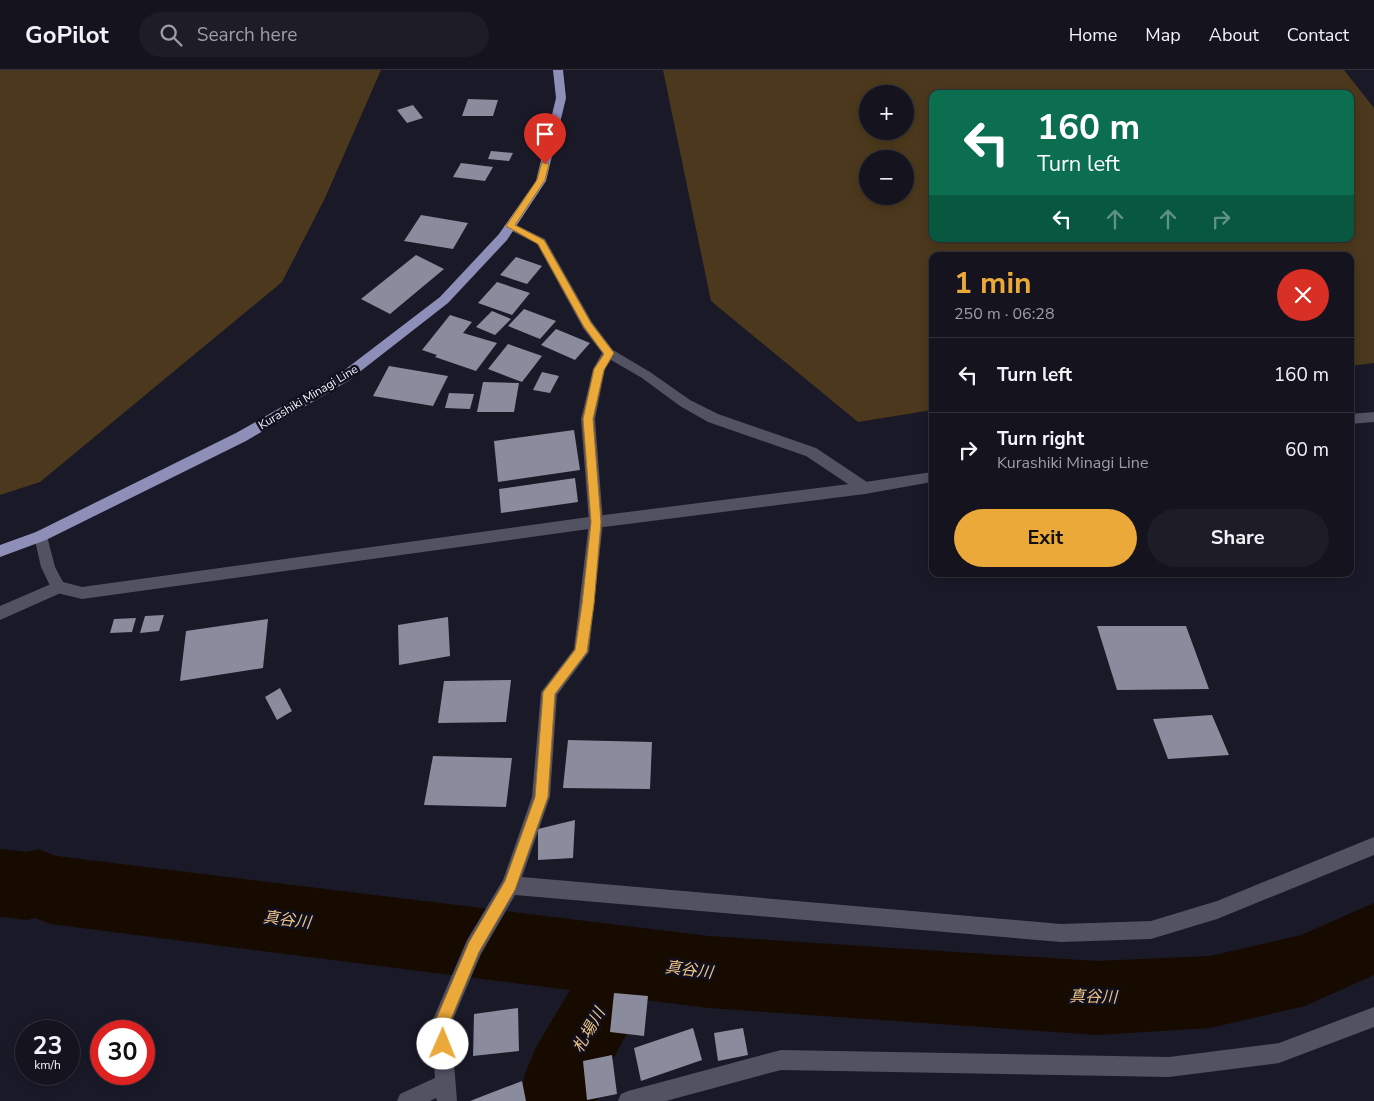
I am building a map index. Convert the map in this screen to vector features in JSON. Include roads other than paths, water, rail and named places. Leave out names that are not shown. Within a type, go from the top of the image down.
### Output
[{"type":"main road","name":"Kurashiki Minagi Line","points":[[0,551],[41,536],[241,437],[343,378],[444,300],[503,237],[541,180],[561,98],[558,70]]},
{"type":"street","points":[[510,226],[541,242],[587,325],[609,353],[646,375],[685,403],[706,414],[811,452],[865,488]]},
{"type":"street","points":[[407,1101],[447,1092],[441,1024],[474,947],[510,885],[541,797],[550,692],[581,652],[596,522],[588,419],[599,369],[609,353]]},
{"type":"street","points":[[1354,419],[1374,417]]},
{"type":"street","points":[[0,613],[58,587],[82,593],[596,522],[865,488],[929,477]]},
{"type":"street","points":[[41,536],[48,567],[58,587]]},
{"type":"street","points":[[510,885],[1060,933],[1151,930],[1217,910],[1374,846]]},
{"type":"street","points":[[628,1101],[782,1060],[1169,1067],[1279,1053],[1374,1017]]},
{"type":"waterway","name":"真谷川","points":[[0,883],[27,886],[38,883],[50,890],[709,972],[1097,998],[1210,992],[1305,970],[1374,938]]},
{"type":"waterway","name":"札場川","points":[[558,1101],[563,1074],[627,962]]}]
